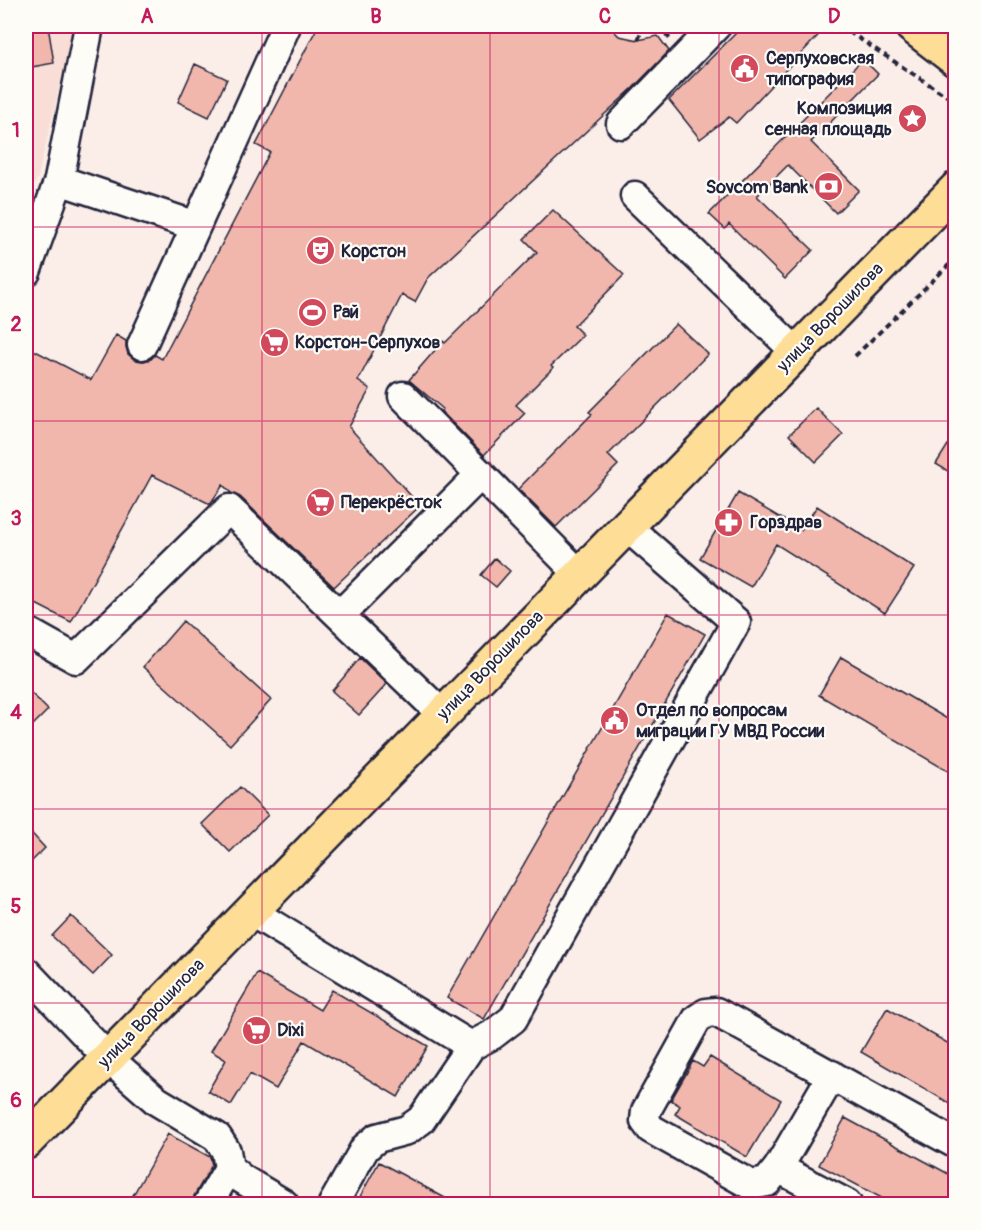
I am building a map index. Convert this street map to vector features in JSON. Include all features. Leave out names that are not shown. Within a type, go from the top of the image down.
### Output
[{"type":"main road","points":[[912,26],[956,60]]},
{"type":"main road","name":"улица Ворошилова","points":[[26,1142],[956,189]]},
{"type":"lane","points":[[26,272],[35,223],[59,180],[89,26]]},
{"type":"lane","points":[[142,345],[286,26]]},
{"type":"lane","points":[[621,124],[716,26]]},
{"type":"lane","points":[[59,180],[196,226]]},
{"type":"lane","points":[[635,196],[796,352]]},
{"type":"lane","points":[[403,396],[579,574]]},
{"type":"lane","points":[[340,615],[481,474]]},
{"type":"lane","points":[[26,631],[76,659],[229,509],[442,714]]},
{"type":"lane","points":[[333,1204],[365,1148],[377,1138],[407,1130],[421,1120],[471,1046],[492,1035],[513,1019],[736,622],[626,526]]},
{"type":"lane","points":[[250,911],[471,1046]]},
{"type":"lane","points":[[26,972],[108,1058],[157,1101],[217,1137],[226,1151],[229,1168],[208,1204]]},
{"type":"lane","points":[[832,1075],[778,1168],[767,1182],[751,1185],[651,1129],[645,1120],[645,1111],[697,1019],[706,1013],[716,1012],[832,1075],[956,1144]]},
{"type":"lane","points":[[229,1168],[284,1204]]},
{"type":"lane","points":[[778,1168],[847,1204]]},
{"type":"path","points":[[638,40],[644,26]]},
{"type":"path","points":[[840,26],[956,102]]},
{"type":"path","points":[[855,356],[956,258]]},
{"type":"shaded area","points":[[26,26],[74,26],[38,177],[26,202]]},
{"type":"building","points":[[26,26],[48,26],[54,63],[26,68]]},
{"type":"building","name":"Корстон-Серпухов","points":[[318,26],[609,26],[619,36],[638,40],[658,36],[669,51],[633,88],[428,278],[415,302],[402,295],[358,381],[370,389],[349,427],[420,506],[334,587],[240,497],[231,493],[223,485],[210,504],[152,475],[71,622],[26,599],[26,346],[91,380],[116,335],[126,341],[128,354],[135,360],[144,361],[155,355],[162,359],[270,152],[256,145]]},
{"type":"building","points":[[743,26],[827,26],[736,123],[729,117],[700,139],[669,100]]},
{"type":"building","points":[[863,59],[878,74],[811,142],[859,190],[836,213],[788,165],[757,196],[813,250],[785,279],[729,224],[725,229],[709,214]]},
{"type":"building","points":[[195,64],[227,79],[209,117],[178,102]]},
{"type":"building","points":[[553,210],[624,275],[574,326],[583,335],[516,405],[525,413],[484,455],[441,411],[443,409],[409,380],[443,341],[445,343],[537,252],[524,239]]},
{"type":"building","points":[[676,324],[708,354],[608,455],[618,465],[556,527],[518,489],[592,414],[589,412]]},
{"type":"building","points":[[816,408],[843,435],[816,462],[789,435]]},
{"type":"building","points":[[956,432],[956,476],[936,464]]},
{"type":"building","points":[[738,493],[801,530],[817,506],[914,568],[885,613],[776,544],[751,587],[700,558]]},
{"type":"building","points":[[495,558],[510,571],[496,587],[481,575]]},
{"type":"building","points":[[668,613],[705,634],[484,1019],[447,998]]},
{"type":"building","points":[[183,621],[271,700],[230,745],[143,667]]},
{"type":"building","points":[[841,657],[956,724],[956,776],[819,695]]},
{"type":"building","points":[[360,658],[387,684],[359,715],[332,691]]},
{"type":"building","points":[[26,688],[48,710],[26,732]]},
{"type":"building","points":[[240,787],[268,815],[230,852],[202,824]]},
{"type":"building","points":[[26,827],[45,848],[26,867]]},
{"type":"building","points":[[71,916],[112,955],[93,975],[52,936]]},
{"type":"building","points":[[257,973],[320,1010],[332,990],[428,1046],[398,1097],[304,1041],[276,1089],[250,1074],[231,1105],[208,1091],[226,1060],[211,1051]]},
{"type":"building","points":[[887,1008],[956,1048],[956,1107],[861,1052]]},
{"type":"building","points":[[710,1057],[781,1100],[747,1157],[675,1114],[680,1106],[671,1100],[693,1061],[703,1067]]},
{"type":"building","points":[[845,1118],[956,1178],[956,1191],[948,1204],[893,1204],[819,1165]]},
{"type":"building","points":[[168,1134],[210,1157],[212,1165],[194,1196],[192,1204],[128,1204]]},
{"type":"building","points":[[379,1162],[456,1204],[356,1204]]},
{"type":"place","name":"Серпуховская типография","points":[[745,68]]},
{"type":"place","name":"Композиция сенная площадь","points":[[913,118]]},
{"type":"place","name":"Sovcom Bank","points":[[829,187]]},
{"type":"place","name":"Корстон","points":[[320,251]]},
{"type":"place","name":"Рай","points":[[312,312]]},
{"type":"place","name":"Корстон-Серпухов","points":[[274,342]]},
{"type":"place","name":"Перекрёсток","points":[[320,502]]},
{"type":"place","name":"Горздрав","points":[[729,522]]},
{"type":"place","name":"Отдел по вопросам миграции ГУ МВД России","points":[[615,720]]},
{"type":"place","name":"Dixi","points":[[256,1030]]}]
